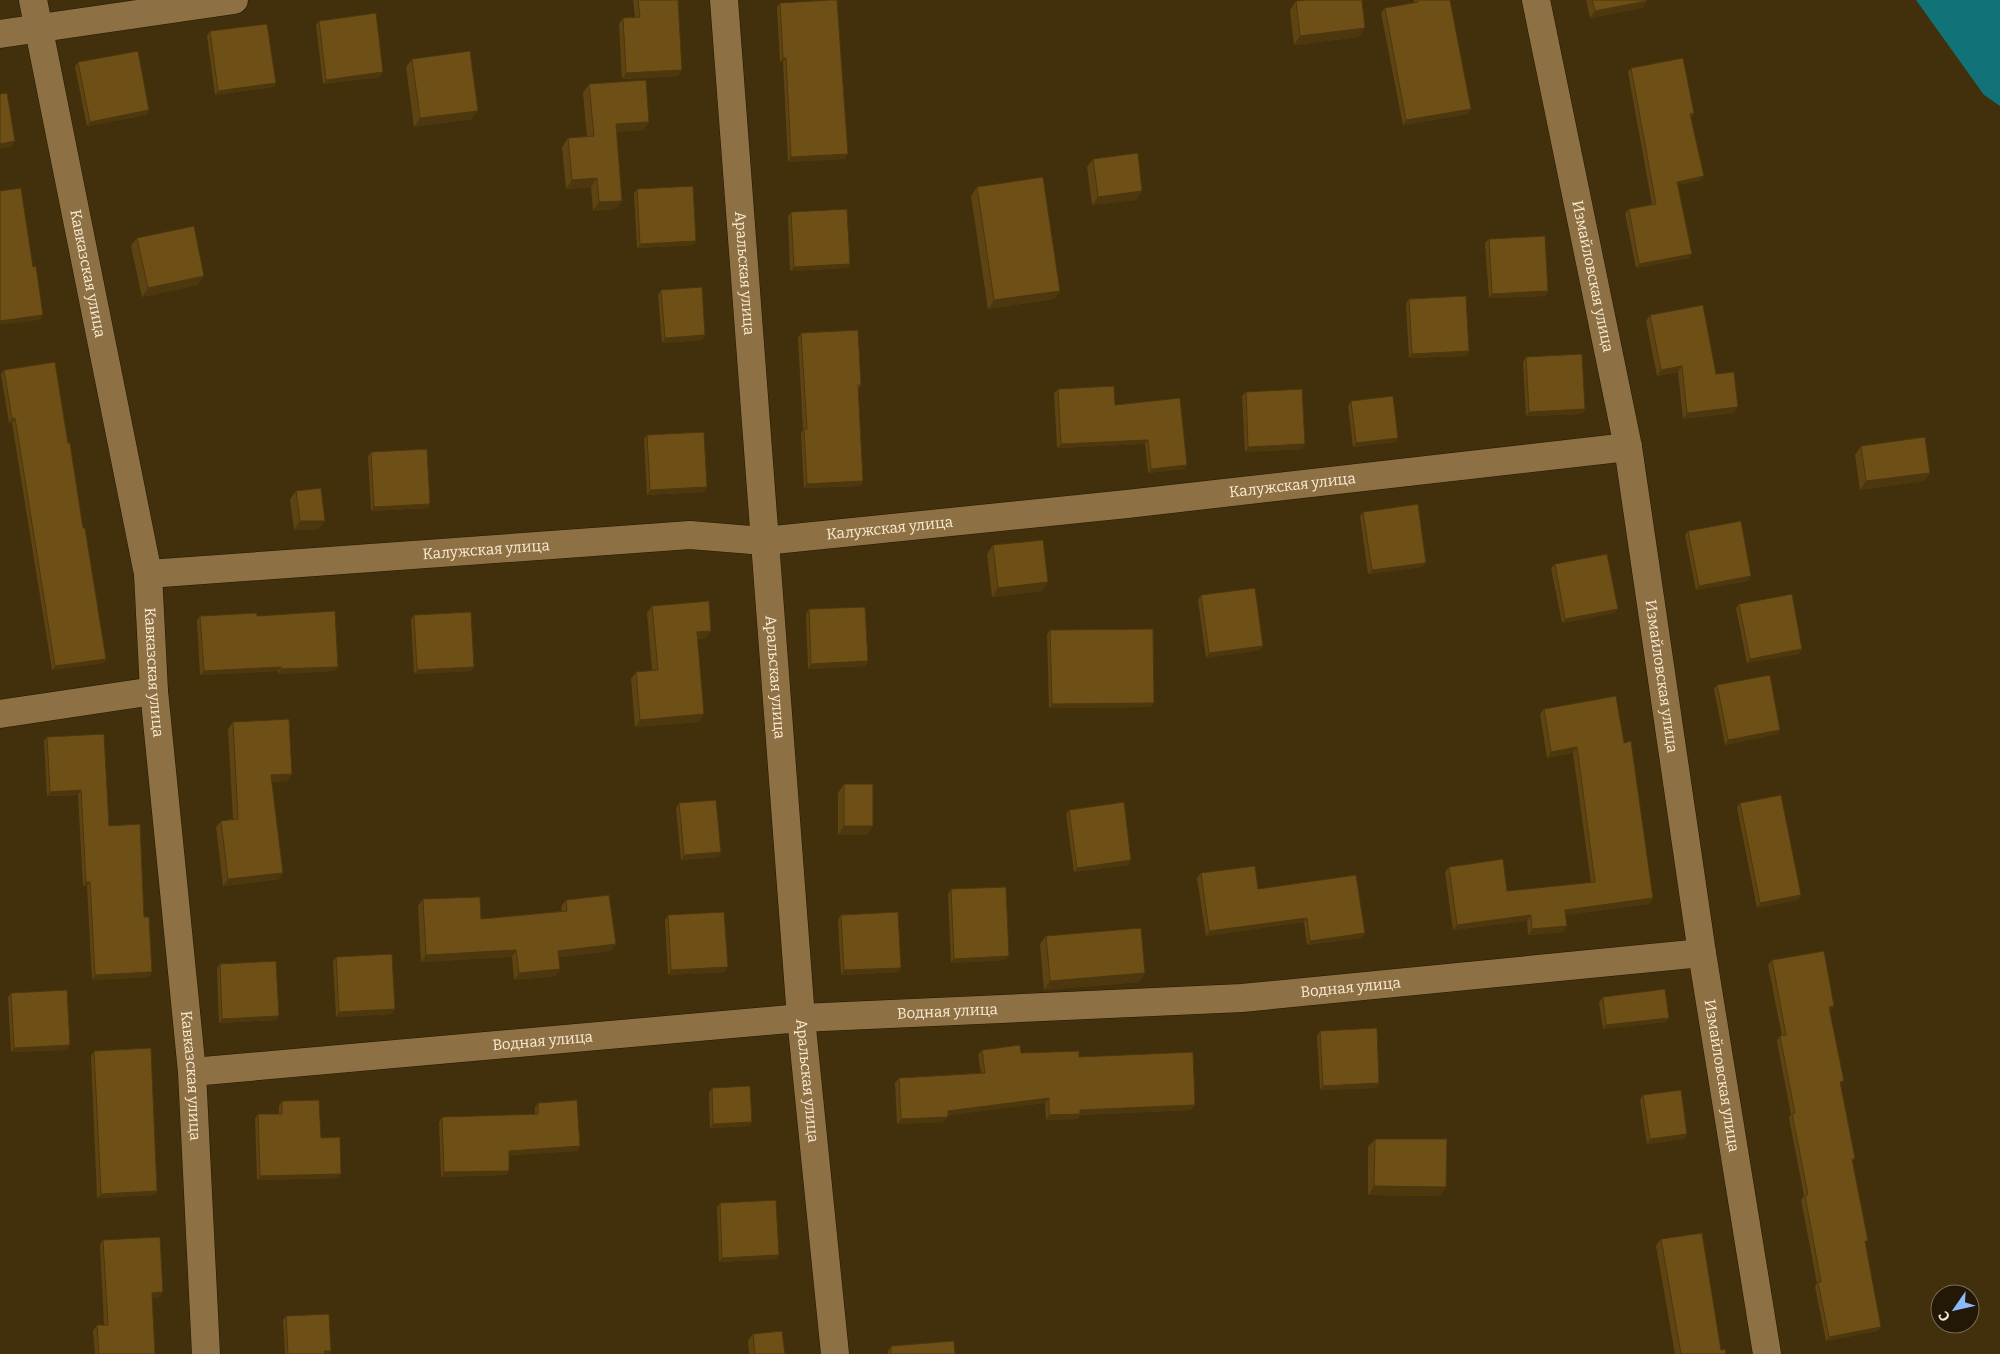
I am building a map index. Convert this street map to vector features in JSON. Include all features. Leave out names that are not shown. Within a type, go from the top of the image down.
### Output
[{"type":"street","name":"Кавказская улица","points":[[33,0],[148,574],[154,691],[192,1072],[206,1354]]},
{"type":"street","points":[[0,34],[38,30],[234,0]]},
{"type":"street","name":"Аральская улица","points":[[724,0],[801,1018],[835,1354]]},
{"type":"street","name":"Измайловская улица","points":[[1536,0],[1628,447],[1702,953],[1767,1354]]},
{"type":"street","name":"Калужская улица","points":[[148,574],[690,535],[764,541],[1127,504],[1628,447]]},
{"type":"street","points":[[0,714],[154,691]]},
{"type":"street","name":"Водная улица","points":[[192,1072],[801,1018],[1242,998],[1702,953]]},
{"type":"water","points":[[1916,0],[2000,0],[2000,106],[1984,95]]},
{"type":"building","points":[[638,0],[678,0],[682,70],[626,73],[623,18],[640,17]]},
{"type":"building","points":[[837,0],[848,154],[791,157],[786,58],[783,58],[780,3]]},
{"type":"building","points":[[1362,0],[1365,28],[1300,36],[1296,1]]},
{"type":"building","points":[[1418,0],[1450,0],[1471,109],[1406,120],[1385,8],[1418,2]]},
{"type":"building","points":[[1592,0],[1647,0],[1647,1],[1595,11]]},
{"type":"building","points":[[376,13],[383,72],[326,80],[319,21]]},
{"type":"building","points":[[267,24],[276,83],[218,91],[210,31]]},
{"type":"building","points":[[138,51],[149,110],[90,122],[78,62]]},
{"type":"building","points":[[470,51],[478,111],[420,118],[412,59]]},
{"type":"building","points":[[1683,58],[1694,113],[1690,114],[1704,176],[1677,182],[1692,254],[1639,264],[1629,209],[1656,204],[1631,68]]},
{"type":"building","points":[[646,80],[649,122],[616,124],[622,201],[599,202],[597,178],[572,180],[568,138],[594,136],[589,84]]},
{"type":"building","points":[[7,93],[15,141],[0,144],[0,94]]},
{"type":"building","points":[[1138,153],[1142,191],[1098,197],[1093,159]]},
{"type":"building","points":[[1043,177],[1060,291],[994,300],[977,187]]},
{"type":"building","points":[[693,186],[696,241],[640,244],[637,189]]},
{"type":"building","points":[[21,188],[33,267],[36,266],[43,315],[0,321],[0,191]]},
{"type":"building","points":[[847,209],[850,264],[794,267],[791,212]]},
{"type":"building","points":[[194,226],[204,276],[148,288],[137,238]]},
{"type":"building","points":[[1545,236],[1548,291],[1492,294],[1489,239]]},
{"type":"building","points":[[702,287],[705,335],[665,338],[661,290]]},
{"type":"building","points":[[1466,296],[1469,351],[1412,354],[1409,299]]},
{"type":"building","points":[[1703,305],[1716,374],[1734,372],[1738,407],[1687,413],[1682,366],[1661,370],[1650,315]]},
{"type":"building","points":[[858,330],[861,385],[858,385],[863,481],[807,484],[804,429],[807,429],[801,333]]},
{"type":"building","points":[[1582,354],[1585,409],[1529,412],[1526,357]]},
{"type":"building","points":[[55,362],[106,659],[55,666],[15,418],[12,419],[4,370]]},
{"type":"building","points":[[1114,386],[1115,405],[1180,398],[1187,465],[1151,469],[1148,440],[1061,444],[1058,389]]},
{"type":"building","points":[[1302,389],[1305,444],[1248,447],[1246,392]]},
{"type":"building","points":[[1393,396],[1398,438],[1356,443],[1351,401]]},
{"type":"building","points":[[704,432],[707,487],[650,490],[647,435]]},
{"type":"building","points":[[1925,437],[1930,473],[1866,481],[1861,446]]},
{"type":"building","points":[[427,449],[430,504],[374,507],[371,452]]},
{"type":"building","points":[[321,488],[325,521],[300,521],[296,491]]},
{"type":"building","points":[[1418,504],[1426,563],[1372,570],[1363,512]]},
{"type":"building","points":[[1741,521],[1751,576],[1699,586],[1688,531]]},
{"type":"building","points":[[1043,540],[1048,582],[998,588],[993,545]]},
{"type":"building","points":[[1607,554],[1618,609],[1565,619],[1555,564]]},
{"type":"building","points":[[1255,588],[1263,646],[1209,653],[1201,595]]},
{"type":"building","points":[[1792,594],[1802,649],[1750,659],[1739,604]]},
{"type":"building","points":[[709,601],[711,631],[697,632],[704,714],[640,720],[636,672],[658,670],[652,606]]},
{"type":"building","points":[[865,607],[868,661],[811,664],[809,609]]},
{"type":"building","points":[[335,611],[338,667],[281,669],[281,667],[204,671],[200,616],[257,613],[257,616]]},
{"type":"building","points":[[471,612],[474,667],[417,670],[414,615]]},
{"type":"building","points":[[1153,629],[1154,703],[1052,704],[1050,630]]},
{"type":"building","points":[[1770,675],[1780,730],[1728,740],[1717,685]]},
{"type":"building","points":[[1616,696],[1624,743],[1631,741],[1653,898],[1565,910],[1567,926],[1532,929],[1531,915],[1457,925],[1449,867],[1503,859],[1507,891],[1595,882],[1577,747],[1551,752],[1544,709]]},
{"type":"building","points":[[289,719],[292,774],[271,775],[283,873],[228,879],[221,821],[238,819],[233,722]]},
{"type":"building","points":[[104,734],[109,826],[140,824],[144,917],[149,917],[152,972],[95,975],[90,882],[86,882],[81,790],[50,792],[47,737]]},
{"type":"building","points":[[844,784],[873,784],[873,826],[844,826]]},
{"type":"building","points":[[1781,795],[1801,895],[1760,903],[1740,803]]},
{"type":"building","points":[[716,800],[721,852],[684,855],[679,803]]},
{"type":"building","points":[[1124,802],[1131,860],[1077,868],[1069,810]]},
{"type":"building","points":[[1255,866],[1258,889],[1356,875],[1365,933],[1310,941],[1307,918],[1209,931],[1201,873]]},
{"type":"building","points":[[1006,887],[1009,956],[954,959],[951,889]]},
{"type":"building","points":[[609,895],[616,944],[558,951],[560,969],[519,973],[516,950],[426,955],[423,899],[480,897],[481,919],[567,911],[566,900]]},
{"type":"building","points":[[724,912],[728,967],[671,970],[668,915]]},
{"type":"building","points":[[898,912],[901,968],[844,970],[841,915]]},
{"type":"building","points":[[1141,928],[1145,973],[1050,981],[1046,936]]},
{"type":"building","points":[[1824,951],[1834,1006],[1829,1007],[1844,1081],[1840,1082],[1855,1158],[1852,1159],[1868,1241],[1865,1241],[1881,1327],[1829,1337],[1818,1282],[1821,1282],[1805,1196],[1808,1195],[1792,1113],[1795,1113],[1780,1036],[1786,1035],[1772,960]]},
{"type":"building","points":[[392,954],[395,1009],[339,1012],[336,957]]},
{"type":"building","points":[[276,961],[279,1016],[222,1019],[220,964]]},
{"type":"building","points":[[1665,989],[1669,1018],[1606,1025],[1603,997]]},
{"type":"building","points":[[67,990],[70,1045],[14,1048],[11,993]]},
{"type":"building","points":[[1377,1028],[1379,1083],[1323,1086],[1320,1031]]},
{"type":"building","points":[[1020,1045],[1021,1053],[1079,1051],[1079,1057],[1193,1052],[1195,1105],[1080,1110],[1080,1114],[1049,1115],[1049,1098],[948,1111],[948,1117],[901,1119],[899,1078],[985,1073],[982,1050]]},
{"type":"building","points":[[151,1048],[157,1191],[101,1194],[94,1051]]},
{"type":"building","points":[[750,1086],[752,1122],[713,1124],[712,1088]]},
{"type":"building","points":[[1681,1090],[1687,1134],[1650,1139],[1643,1095]]},
{"type":"building","points":[[319,1100],[321,1138],[340,1137],[341,1174],[260,1176],[258,1114],[282,1114],[282,1101]]},
{"type":"building","points":[[577,1100],[580,1146],[509,1151],[509,1171],[444,1172],[442,1117],[538,1114],[538,1103]]},
{"type":"building","points":[[1375,1139],[1447,1139],[1446,1187],[1374,1186]]},
{"type":"building","points":[[776,1200],[779,1255],[722,1258],[720,1203]]},
{"type":"building","points":[[1702,1233],[1721,1350],[1725,1349],[1726,1354],[1681,1354],[1661,1239]]},
{"type":"building","points":[[160,1237],[163,1292],[152,1293],[155,1354],[99,1354],[97,1325],[108,1325],[103,1240]]},
{"type":"building","points":[[329,1314],[331,1351],[324,1351],[325,1354],[288,1354],[286,1316]]},
{"type":"building","points":[[782,1331],[785,1354],[755,1354],[753,1334]]},
{"type":"building","points":[[954,1341],[955,1354],[891,1354],[891,1346]]}]
